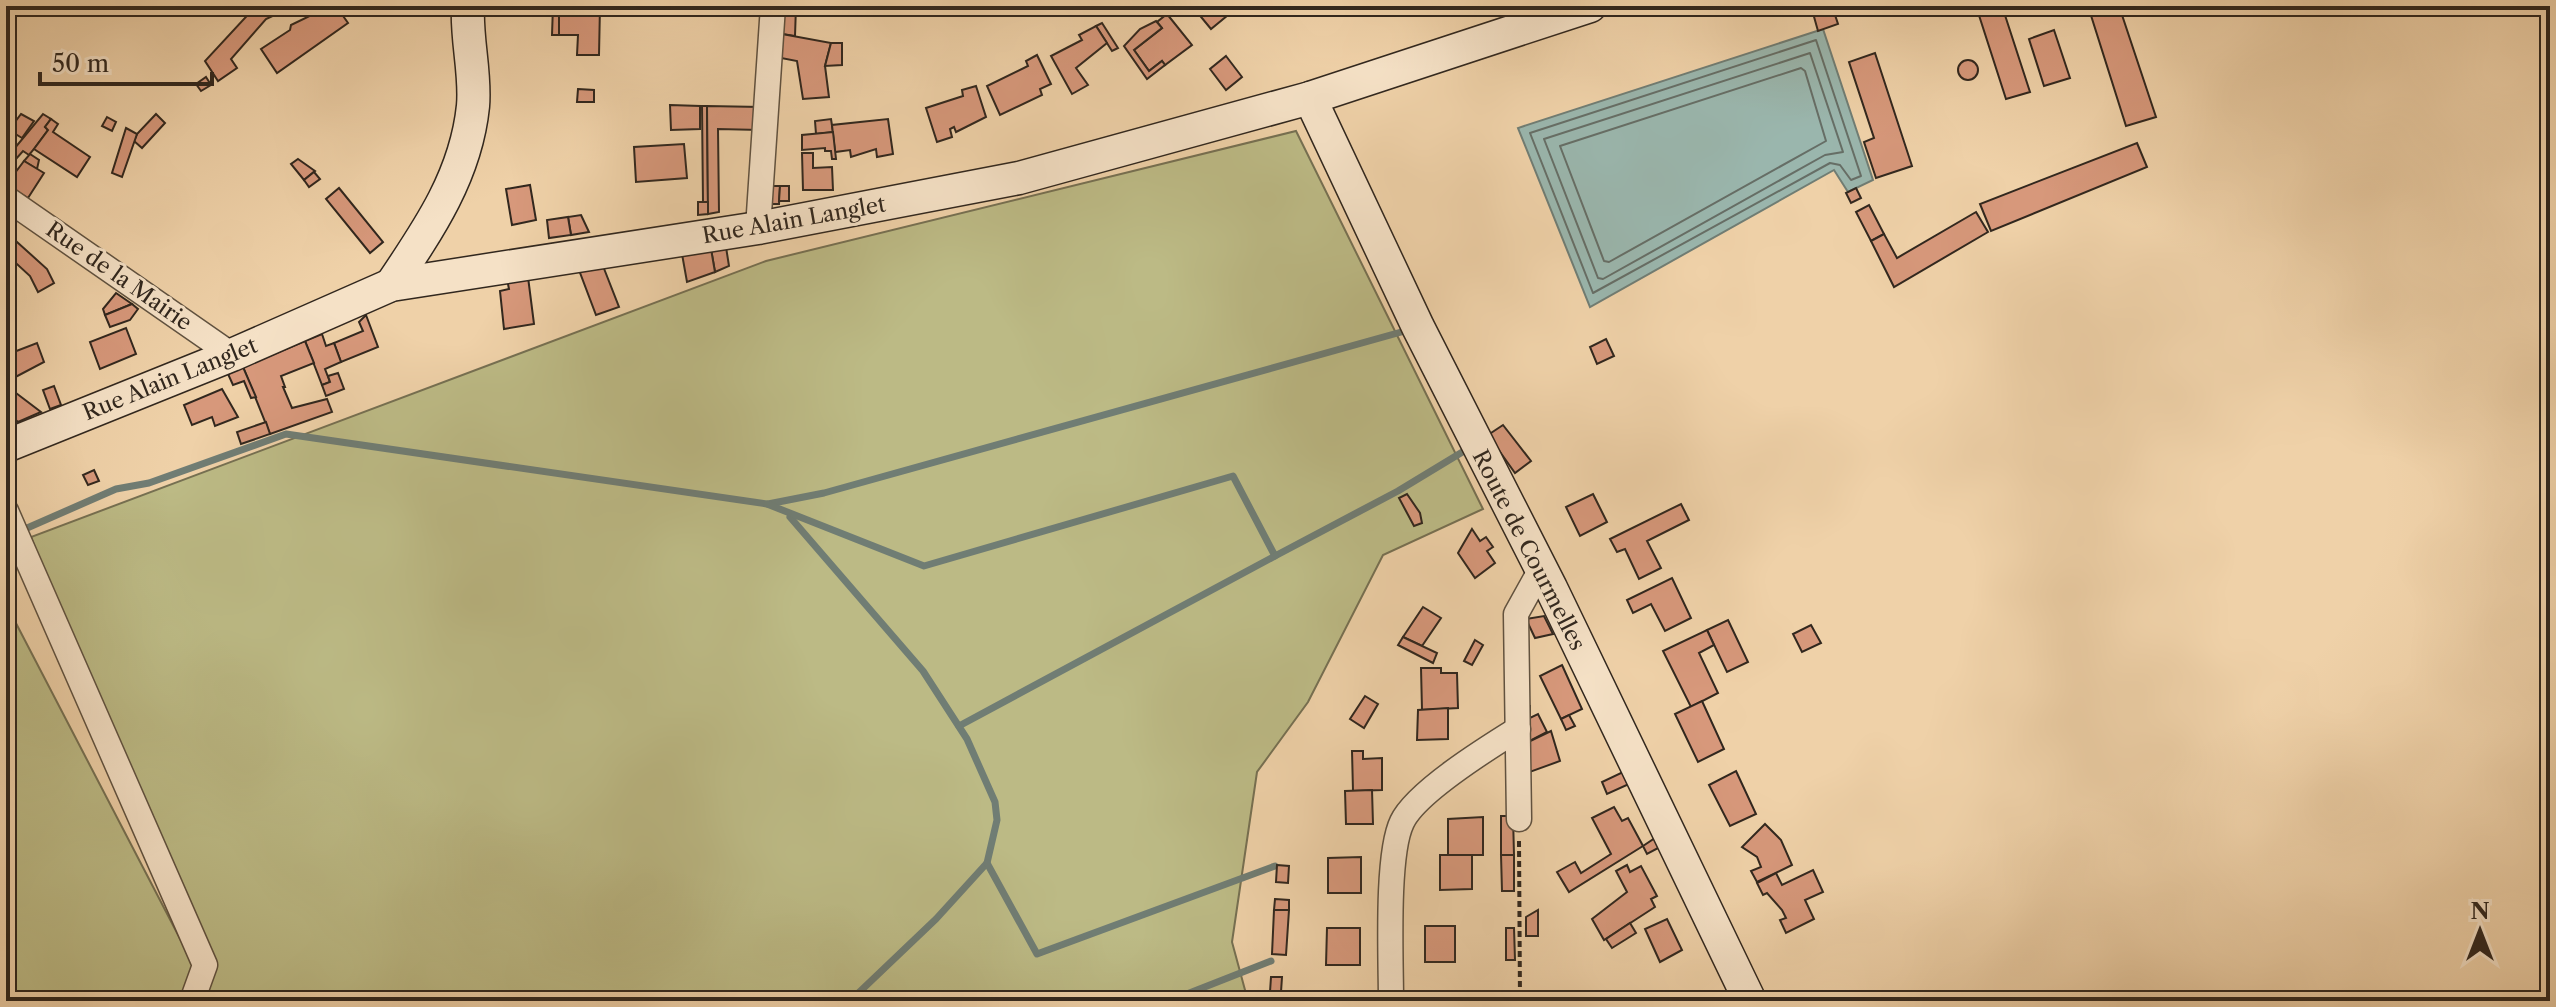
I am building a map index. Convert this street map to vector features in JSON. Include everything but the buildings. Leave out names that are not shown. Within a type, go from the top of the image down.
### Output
[{"type":"street","points":[[391,285],[433,223],[458,175],[473,105],[468,6]]},
{"type":"street","points":[[758,228],[773,6]]},
{"type":"street","name":"Rue Alain Langlet","points":[[6,446],[232,355],[391,285],[758,228],[1019,178],[1310,98],[1546,13],[1590,6]]},
{"type":"street","name":"Route de Courmelles","points":[[1310,98],[1420,332],[1541,569],[1750,1001]]},
{"type":"street","name":"Rue de la Mairie","points":[[6,198],[232,355]]},
{"type":"street","points":[[6,511],[205,965],[192,1001]]},
{"type":"street","points":[[1519,819],[1516,614],[1541,569]]},
{"type":"street","points":[[1391,1001],[1394,856],[1403,818],[1471,759],[1518,729]]},
{"type":"path","points":[[1519,819],[1520,1001]]},
{"type":"shaded area","points":[[1296,131],[1483,509],[1383,555],[1308,702],[1257,772],[1232,942],[1248,1001],[6,1001],[6,604],[188,954],[31,537],[766,261]]},
{"type":"water","points":[[1823,29],[1873,180],[1848,192],[1834,170],[1590,307],[1518,128]]},
{"type":"waterway","points":[[768,504],[824,493],[1412,329]]},
{"type":"waterway","points":[[18,532],[116,489],[149,483],[286,434],[767,504],[924,566],[1233,476],[1275,556],[1398,491],[1469,448]]},
{"type":"waterway","points":[[790,517],[923,671],[967,739],[995,802],[997,820],[987,863],[936,919],[850,1001]]},
{"type":"waterway","points":[[959,726],[1275,556]]},
{"type":"waterway","points":[[987,863],[1037,954],[1275,866]]},
{"type":"waterway","points":[[1169,1001],[1271,961]]}]
